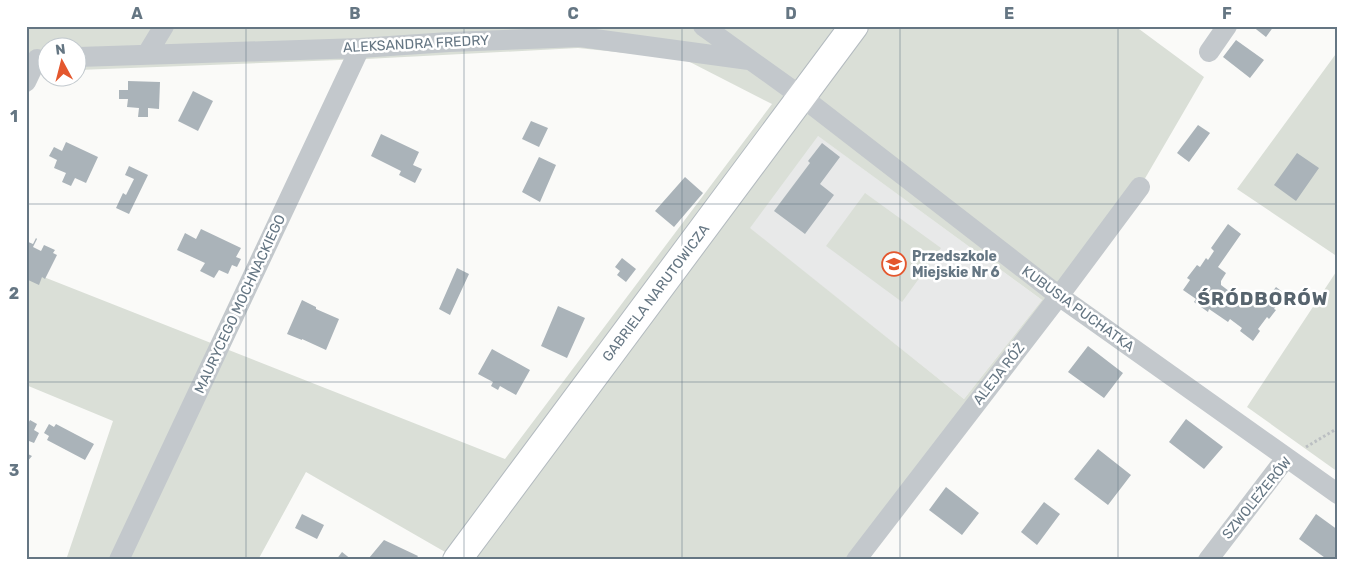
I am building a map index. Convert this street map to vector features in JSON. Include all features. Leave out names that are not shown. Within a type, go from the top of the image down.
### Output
[{"type":"street","points":[[147,54],[164,26]]},
{"type":"street","name":"KUBUSIA PUCHATKA","points":[[703,26],[802,96],[1059,296],[1338,494]]},
{"type":"street","name":"GABRIELA NARUTOWICZA","points":[[457,560],[854,26]]},
{"type":"street","points":[[1209,52],[1227,26]]},
{"type":"street","name":"ALEKSANDRA FREDRY","points":[[88,57],[360,48],[580,36],[754,61]]},
{"type":"street","name":"MAURYCEGO MOCHNACKIEGO","points":[[120,560],[360,48]]},
{"type":"street","points":[[26,82],[37,59]]},
{"type":"street","name":"ALEJA RÓŻ","points":[[856,560],[1059,296],[1140,187]]},
{"type":"street","name":"SZWOLEŻERÓW","points":[[1208,560],[1286,458]]},
{"type":"path","name":"SZWOLEŻERÓW","points":[[1286,458],[1338,428]]},
{"type":"shaded area","points":[[26,26],[1135,26],[1204,77],[1140,187],[868,560],[459,560],[306,472],[258,560],[66,560],[113,421],[26,385],[26,270],[505,459],[772,104],[684,59],[578,48],[366,59],[88,70],[88,38],[38,38],[38,72],[26,72]],"holes":[[[818,136],[1042,300],[964,399],[750,228]]]},
{"type":"shaded area","points":[[1338,51],[1338,257],[1237,189]]},
{"type":"shaded area","name":"Przedszkole Miejskie Nr 6","points":[[817,135],[1042,300],[964,399],[749,228]]},
{"type":"shaded area","points":[[865,193],[941,248],[902,302],[826,246]]},
{"type":"shaded area","points":[[1338,269],[1338,472],[1247,407]]},
{"type":"building","points":[[1252,26],[1274,26],[1266,37]]},
{"type":"building","points":[[1236,40],[1264,60],[1250,78],[1223,57]]},
{"type":"building","points":[[128,81],[160,82],[159,109],[148,108],[148,117],[138,117],[139,108],[127,107],[128,99],[119,99],[119,90],[128,90]]},
{"type":"building","points":[[193,91],[213,101],[198,131],[178,121]]},
{"type":"building","points":[[531,121],[548,128],[539,147],[522,139]]},
{"type":"building","points":[[1198,125],[1210,133],[1189,162],[1177,153]]},
{"type":"building","points":[[381,134],[419,152],[413,165],[422,169],[415,183],[399,175],[401,171],[371,156]]},
{"type":"building","points":[[66,142],[98,157],[86,183],[75,178],[71,186],[62,182],[66,173],[54,168],[57,160],[49,156],[54,147],[62,151]]},
{"type":"building","points":[[822,143],[840,157],[820,184],[834,195],[805,234],[774,211],[810,163],[808,161]]},
{"type":"building","points":[[1297,153],[1319,168],[1296,201],[1274,185]]},
{"type":"building","points":[[539,157],[556,165],[540,202],[522,192]]},
{"type":"building","points":[[129,166],[148,175],[129,214],[116,208],[123,193],[126,195],[134,179],[125,175]]},
{"type":"building","points":[[685,177],[703,193],[674,227],[655,211]]},
{"type":"building","points":[[1228,224],[1241,234],[1218,267],[1226,273],[1221,281],[1221,285],[1246,304],[1251,303],[1256,295],[1265,301],[1276,287],[1289,297],[1285,302],[1281,300],[1269,319],[1267,317],[1258,329],[1260,331],[1253,341],[1240,331],[1242,328],[1230,319],[1228,322],[1209,309],[1208,312],[1194,302],[1196,299],[1183,290],[1190,280],[1187,278],[1197,265],[1200,267],[1206,258],[1208,260],[1214,251],[1211,248]]},
{"type":"building","points":[[201,229],[241,248],[236,257],[241,259],[237,267],[232,265],[228,274],[219,270],[214,278],[200,271],[205,263],[177,250],[185,233],[196,239]]},
{"type":"building","points":[[36,238],[33,247],[41,251],[44,245],[55,250],[53,253],[57,255],[45,279],[42,277],[39,285],[26,279],[26,241],[33,244]]},
{"type":"building","points":[[622,258],[636,269],[626,282],[617,275],[620,271],[615,267]]},
{"type":"building","points":[[457,268],[469,274],[450,315],[439,309]]},
{"type":"building","points":[[302,300],[316,307],[316,309],[339,319],[326,350],[287,334]]},
{"type":"building","points":[[558,306],[585,318],[567,358],[541,346]]},
{"type":"building","points":[[1088,346],[1123,373],[1104,398],[1068,372]]},
{"type":"building","points":[[492,349],[530,370],[516,395],[500,386],[498,390],[491,386],[493,382],[478,374]]},
{"type":"building","points":[[1186,419],[1223,447],[1204,469],[1169,442]]},
{"type":"building","points":[[30,420],[37,424],[34,430],[39,433],[34,443],[29,441],[26,446],[26,427]]},
{"type":"building","points":[[49,424],[54,427],[56,424],[94,444],[85,460],[47,440],[49,436],[44,433]]},
{"type":"building","points":[[1098,449],[1131,475],[1108,505],[1074,479]]},
{"type":"building","points":[[26,453],[32,456],[26,463]]},
{"type":"building","points":[[946,487],[979,513],[962,535],[929,510]]},
{"type":"building","points":[[1044,502],[1060,514],[1037,545],[1021,532]]},
{"type":"building","points":[[302,514],[324,525],[317,539],[295,528]]},
{"type":"building","points":[[1316,514],[1338,530],[1338,560],[1328,560],[1299,539]]},
{"type":"building","points":[[384,540],[418,556],[415,560],[369,560]]},
{"type":"building","points":[[342,552],[352,560],[336,560]]},
{"type":"place","name":"Przedszkole Miejskie Nr 6","points":[[894,264]]},
{"type":"district","name":"ŚRÓDBORÓW","points":[[1263,298]]}]
